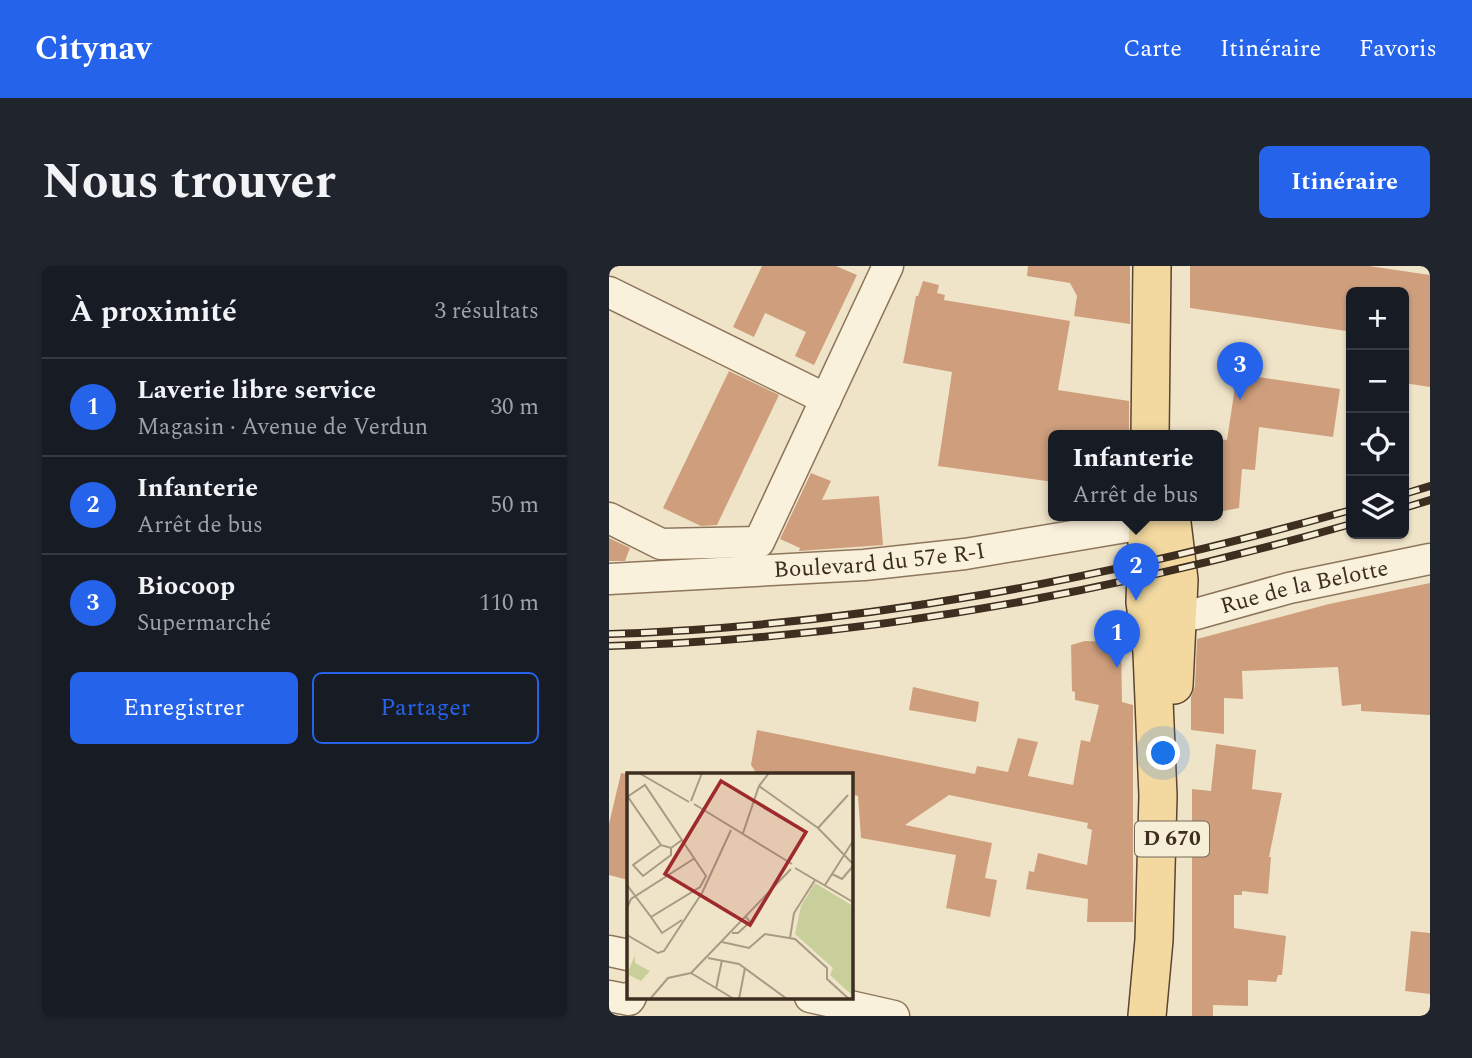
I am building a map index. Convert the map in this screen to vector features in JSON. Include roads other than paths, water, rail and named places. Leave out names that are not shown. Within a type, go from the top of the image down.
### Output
[{"type":"main road","points":[[1150,430],[1152,266]]},
{"type":"main road","points":[[1171,430],[1173,266]]},
{"type":"main road","name":"D 670","points":[[1147,1016],[1154,940],[1158,796],[1152,652],[1145,601],[1156,521]]},
{"type":"main road","name":"D 670","points":[[1157,521],[1179,580],[1174,651],[1169,1016]]},
{"type":"street","points":[[609,518],[661,544],[759,542],[888,266]]},
{"type":"street","points":[[609,292],[826,399]]},
{"type":"street","name":"Boulevard du 57e R-I","points":[[609,579],[864,565],[965,554],[1148,521]]},
{"type":"street","name":"Rue de la Belotte","points":[[1178,617],[1289,588],[1430,559]]},
{"type":"street","points":[[609,951],[627,955]]},
{"type":"street","points":[[609,996],[629,1000],[630,998]]},
{"type":"street","points":[[814,998],[894,1016]]},
{"type":"railway","points":[[1409,492],[1430,486]]},
{"type":"railway","points":[[1409,506],[1430,500]]},
{"type":"railway","points":[[609,634],[797,621],[984,594],[1168,557],[1346,511]]},
{"type":"railway","points":[[609,646],[797,634],[984,608],[1169,571],[1346,525]]},
{"type":"place","name":"Biocoop","points":[[1240,400]]},
{"type":"place","name":"Infanterie","points":[[1136,601]]},
{"type":"place","name":"Laverie libre service","points":[[1117,668]]}]
